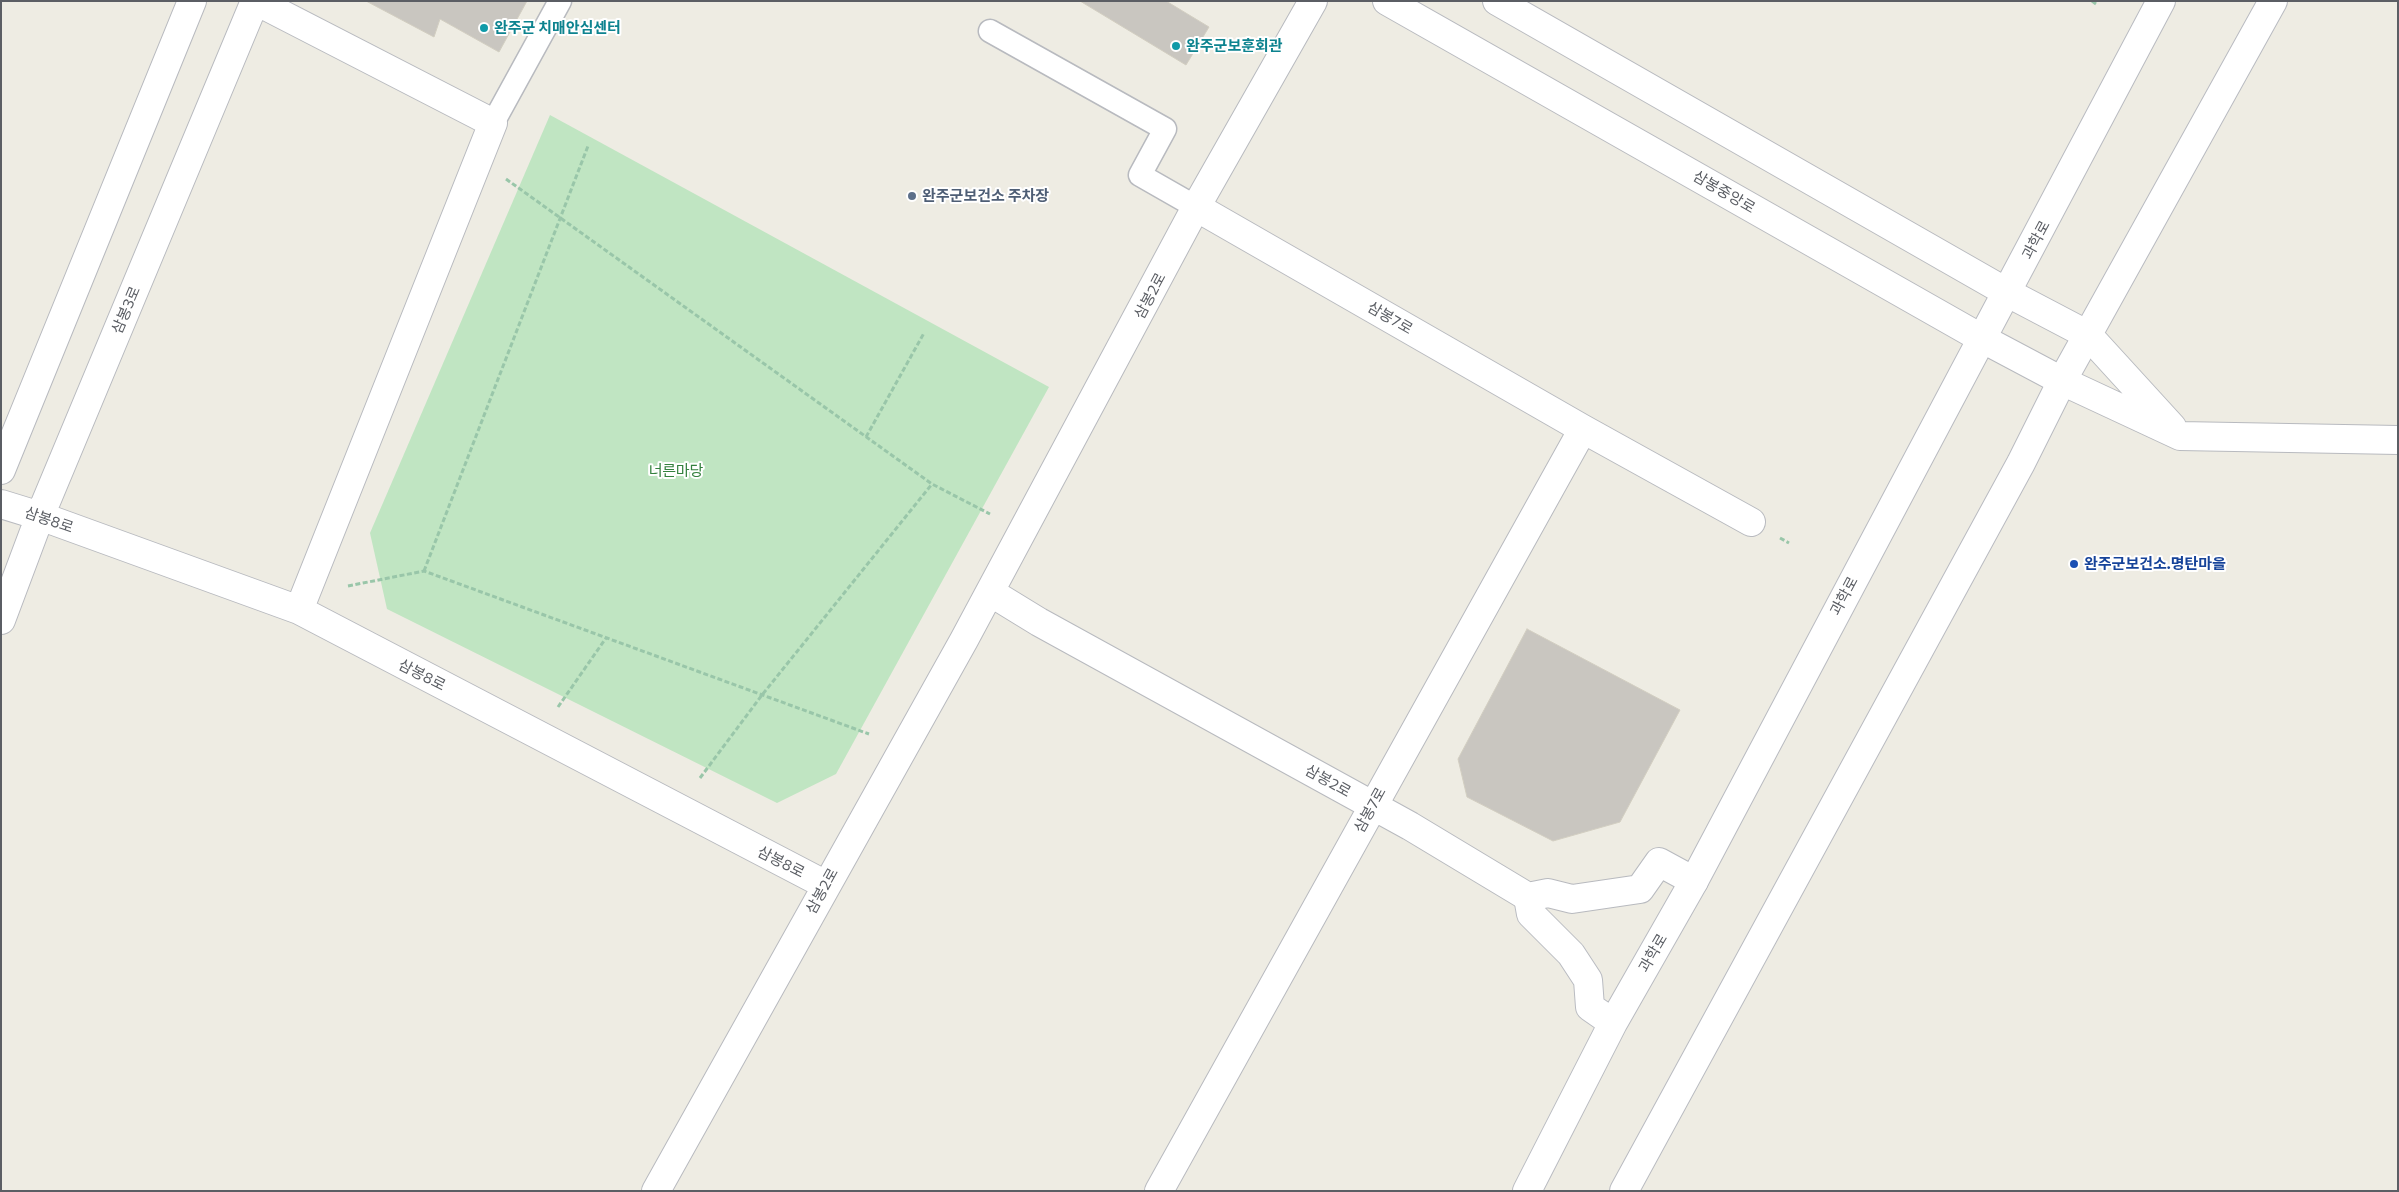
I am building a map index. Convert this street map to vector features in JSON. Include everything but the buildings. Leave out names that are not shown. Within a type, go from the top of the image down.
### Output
[{"type":"street","points":[[1,470],[192,1]]},
{"type":"street","points":[[255,1],[493,123],[299,610]]},
{"type":"street","name":"삼봉3로","points":[[1,620],[40,516],[255,1]]},
{"type":"street","name":"삼봉2로","points":[[656,1191],[990,592],[1196,207],[1313,1]]},
{"type":"street","name":"삼봉중앙로","points":[[1387,1],[1981,338],[2062,381]]},
{"type":"street","points":[[1497,1],[2008,293],[2088,335],[2180,436]]},
{"type":"street","name":"과학로","points":[[1527,1191],[1613,1022],[1694,881],[1981,338],[2008,293],[2162,1]]},
{"type":"street","points":[[1624,1191],[2021,462],[2062,381],[2273,1]]},
{"type":"street","name":"삼봉7로","points":[[1196,207],[1583,429],[1751,522]]},
{"type":"street","points":[[2062,381],[2180,436],[2398,440]]},
{"type":"street","name":"삼봉7로","points":[[1159,1191],[1583,429]]},
{"type":"street","name":"삼봉8로","points":[[1,504],[40,516],[299,610],[826,884]]},
{"type":"street","name":"삼봉2로","points":[[990,592],[1372,806],[1528,897]]},
{"type":"street","points":[[1613,1022],[1590,1007],[1588,980],[1571,954],[1531,914],[1528,897],[1548,893],[1572,899],[1640,889],[1659,862],[1694,881]]},
{"type":"lane","points":[[493,123],[560,1]]},
{"type":"lane","points":[[990,31],[1165,129],[1140,174],[1196,207]]},
{"type":"path","points":[[2092,1],[2096,4]]},
{"type":"path","points":[[424,571],[588,146]]},
{"type":"path","points":[[500,175],[932,484],[990,514]]},
{"type":"path","points":[[866,437],[924,333]]},
{"type":"path","points":[[700,778],[762,695],[932,484]]},
{"type":"path","points":[[348,586],[424,571],[869,734]]},
{"type":"path","points":[[558,707],[606,638]]},
{"type":"green space","name":"너른마당","points":[[550,115],[1049,387],[836,774],[777,803],[387,609],[370,533]]},
{"type":"place","name":"완주군 치매안심센터","points":[[484,28]]},
{"type":"place","name":"완주군보훈회관","points":[[1176,46]]},
{"type":"place","name":"완주군보건소 주차장","points":[[912,196]]},
{"type":"place","name":"완주군보건소.명탄마을","points":[[2074,564]]}]
